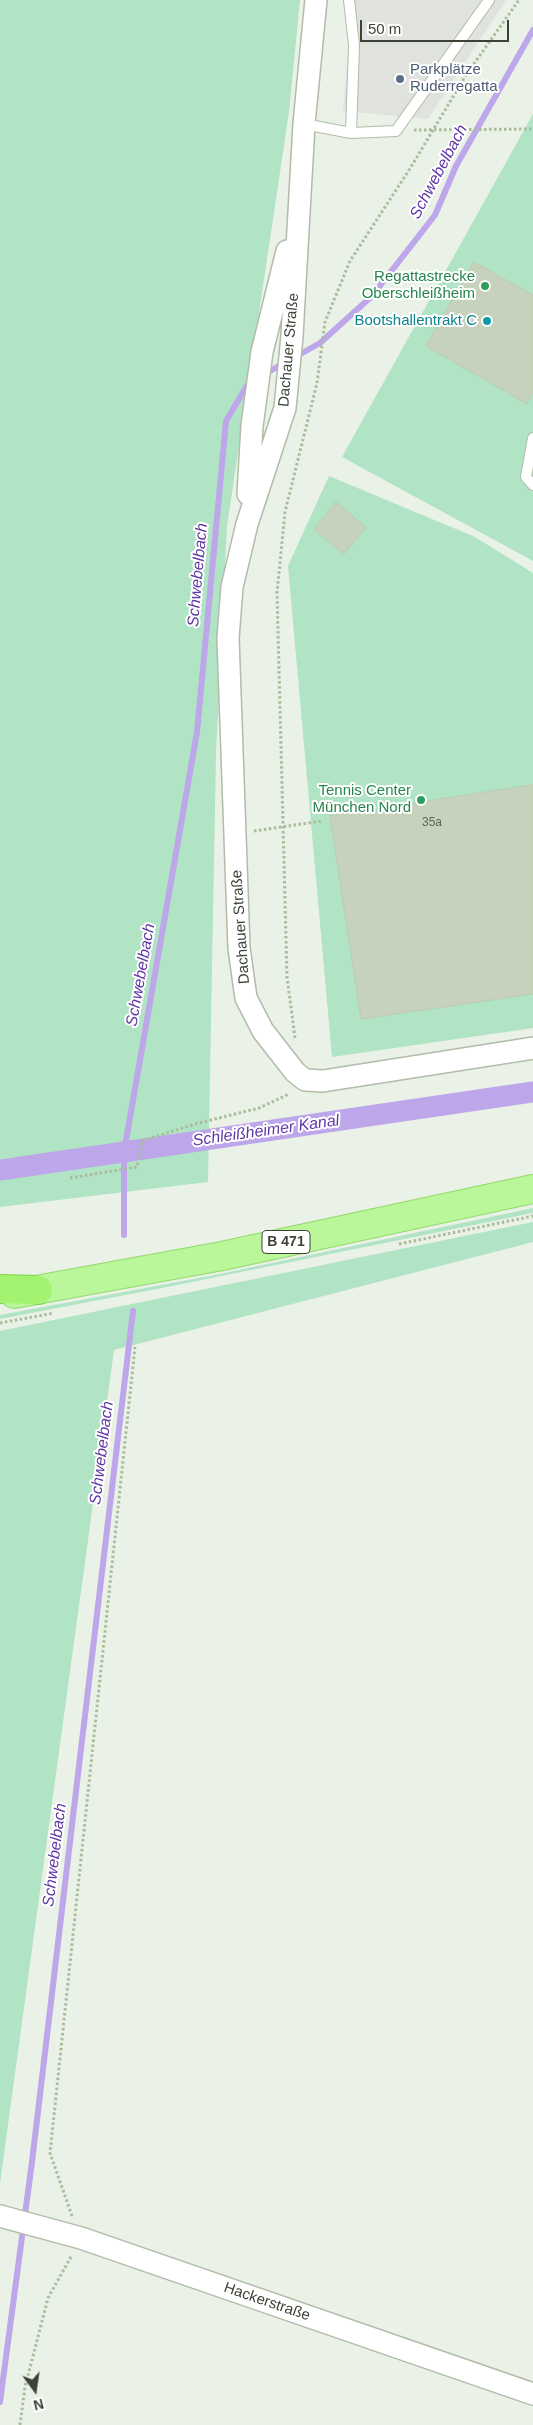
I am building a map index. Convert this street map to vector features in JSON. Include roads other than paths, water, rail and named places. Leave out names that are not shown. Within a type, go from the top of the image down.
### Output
[{"type":"highway","points":[[0,1289],[38,1290]]},
{"type":"main road","name":"B 471","points":[[0,1296],[222,1256],[533,1189]]},
{"type":"street","name":"Dachauer Straße","points":[[316,0],[304,124],[292,336],[285,408],[247,524],[232,587],[228,638],[239,948],[246,998],[263,1031],[300,1076],[323,1081],[533,1048]]},
{"type":"street","name":"Dachauer Straße","points":[[247,524],[252,426],[262,352],[299,201]]},
{"type":"street","name":"Hackerstraße","points":[[3,2217],[81,2238],[533,2394]]},
{"type":"lane","points":[[349,0],[354,45],[351,133]]},
{"type":"lane","points":[[304,124],[351,133],[396,131],[489,0]]},
{"type":"lane","points":[[533,438],[526,477],[533,485]]},
{"type":"waterway","name":"Schwebelbach","points":[[295,357],[320,343],[372,296],[435,215],[456,166],[533,30]]},
{"type":"waterway","name":"Schwebelbach","points":[[265,374],[284,363]]},
{"type":"waterway","name":"Schwebelbach","points":[[124,1235],[124,1152],[197,732],[226,421],[248,384],[254,381]]},
{"type":"waterway","name":"Schleißheimer Kanal","points":[[0,1170],[533,1092]]},
{"type":"waterway","name":"Schwebelbach","points":[[0,2402],[32,2162],[133,1311]]},
{"type":"place","name":"Parkplätze Ruderregatta","points":[[400,79]]},
{"type":"place","name":"Regattastrecke Oberschleißheim","points":[[485,286]]},
{"type":"place","name":"Bootshallentrakt C","points":[[487,321]]},
{"type":"place","name":"Tennis Center München Nord","points":[[421,800]]}]
